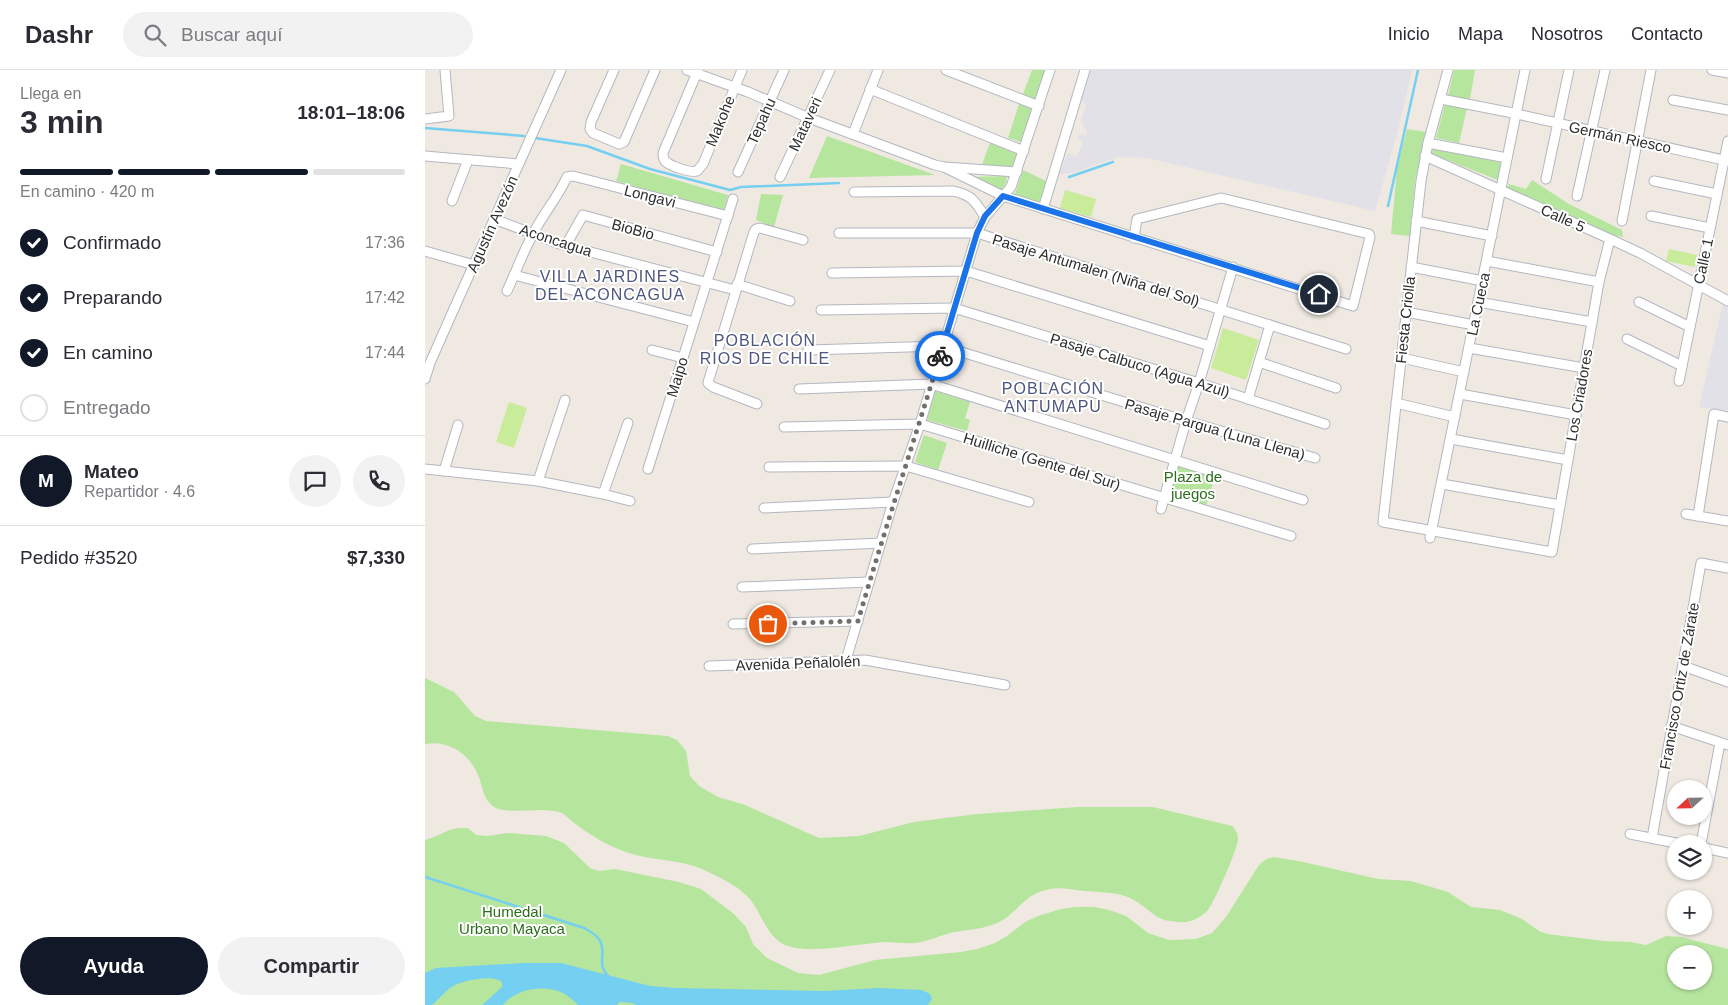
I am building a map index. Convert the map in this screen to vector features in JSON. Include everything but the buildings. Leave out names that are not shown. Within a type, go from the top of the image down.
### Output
[{"type":"street","points":[[425,119],[449,116],[445,70]]},
{"type":"street","name":"Agustín Avezón","points":[[425,378],[435,350],[561,70]]},
{"type":"street","points":[[615,70],[591,122],[590,129],[593,133],[617,143],[624,142],[655,70]]},
{"type":"street","points":[[687,70],[698,72],[809,118],[944,167],[1003,196],[1134,238],[1233,267],[1353,306],[1370,237],[1369,234],[1221,198],[1137,219],[1134,238]]},
{"type":"street","name":"Makohe","points":[[698,72],[663,153],[663,157],[667,162],[690,172],[697,171],[703,164],[741,70]]},
{"type":"street","name":"Tepahu","points":[[738,172],[784,70]]},
{"type":"street","name":"Mataveri","points":[[780,177],[830,70]]},
{"type":"street","points":[[853,134],[878,70]]},
{"type":"street","points":[[946,70],[1039,106]]},
{"type":"street","points":[[846,660],[893,502],[920,424],[977,233],[985,216],[1011,187],[1050,70]]},
{"type":"street","points":[[1043,208],[1085,70]]},
{"type":"street","name":"Fiesta Criolla","points":[[1431,534],[1383,522],[1416,221],[1425,156],[1448,70]]},
{"type":"street","name":"La Cueca","points":[[1431,534],[1525,70]]},
{"type":"street","points":[[1546,179],[1569,70]]},
{"type":"street","points":[[1577,196],[1593,131],[1605,70]]},
{"type":"street","points":[[1623,221],[1651,70]]},
{"type":"street","points":[[1712,70],[1728,73]]},
{"type":"street","points":[[870,89],[1024,151]]},
{"type":"street","name":"Germán Riesco","points":[[1441,99],[1508,112],[1726,161]]},
{"type":"street","points":[[1673,100],[1728,110]]},
{"type":"street","name":"Calle 1","points":[[1679,381],[1717,194],[1726,161],[1728,141]]},
{"type":"street","points":[[1428,143],[1507,158]]},
{"type":"street","name":"Calle 5","points":[[1425,156],[1640,253],[1728,301]]},
{"type":"street","points":[[425,157],[518,164]]},
{"type":"street","points":[[452,201],[468,160]]},
{"type":"street","points":[[944,167],[1017,172]]},
{"type":"street","name":"Longavi","points":[[533,234],[548,207],[561,191],[567,177],[573,176],[728,216]]},
{"type":"street","points":[[1654,182],[1717,194]]},
{"type":"street","points":[[854,192],[953,192],[965,194],[974,199],[985,216]]},
{"type":"street","name":"Maipo","points":[[648,469],[733,199]]},
{"type":"street","name":"BioBio","points":[[566,246],[583,215],[717,252]]},
{"type":"street","points":[[1651,216],[1710,228]]},
{"type":"street","name":"Aconcagua","points":[[494,219],[566,246],[790,302]]},
{"type":"street","points":[[1416,221],[1492,236]]},
{"type":"street","points":[[757,404],[709,384],[736,287],[752,234],[756,229],[761,228],[803,240]]},
{"type":"street","name":"Pasaje Antumalen (Niña del Sol)","points":[[839,233],[977,233],[1347,349]]},
{"type":"street","points":[[507,291],[533,234]]},
{"type":"street","name":"Los Criadores","points":[[1431,534],[1552,552],[1599,282],[1610,239]]},
{"type":"street","points":[[425,251],[474,265]]},
{"type":"street","points":[[1487,261],[1599,282]]},
{"type":"street","points":[[1161,509],[1233,267]]},
{"type":"street","points":[[1411,267],[1483,281]]},
{"type":"street","points":[[832,273],[965,271],[1209,346]]},
{"type":"street","points":[[514,275],[694,322]]},
{"type":"street","points":[[1479,302],[1592,322]]},
{"type":"street","points":[[1639,302],[1690,327]]},
{"type":"street","name":"Pasaje Calbuco (Agua Azul)","points":[[821,310],[954,308],[1199,383],[1325,424]]},
{"type":"street","points":[[1406,312],[1474,325]]},
{"type":"street","points":[[1248,399],[1270,325]]},
{"type":"street","points":[[1627,339],[1682,366]]},
{"type":"street","name":"Pasaje Pargua (Luna Llena)","points":[[808,350],[943,346],[1186,421],[1315,458]]},
{"type":"street","points":[[1469,348],[1584,368]]},
{"type":"street","points":[[425,352],[435,350]]},
{"type":"street","points":[[652,350],[683,358]]},
{"type":"street","points":[[1402,358],[1464,372]]},
{"type":"street","points":[[1259,362],[1336,388]]},
{"type":"street","points":[[799,390],[931,384],[1303,500]]},
{"type":"street","points":[[1460,394],[1576,415]]},
{"type":"street","points":[[538,480],[565,400]]},
{"type":"street","points":[[1396,403],[1455,417]]},
{"type":"street","points":[[1698,516],[1714,414],[1728,417]]},
{"type":"street","points":[[603,494],[628,423]]},
{"type":"street","points":[[445,471],[457,424]]},
{"type":"street","name":"Huilliche (Gente del Sur)","points":[[784,427],[920,424],[1291,536]]},
{"type":"street","points":[[1451,439],[1568,460]]},
{"type":"street","points":[[769,467],[906,466],[1029,502]]},
{"type":"street","points":[[425,469],[538,480],[630,501]]},
{"type":"street","points":[[1441,484],[1560,505]]},
{"type":"street","points":[[764,508],[893,502]]},
{"type":"street","points":[[1686,514],[1728,522]]},
{"type":"street","points":[[752,549],[881,543]]},
{"type":"street","name":"Francisco Ortiz de Zárate","points":[[1651,838],[1701,563],[1728,568]]},
{"type":"street","points":[[742,587],[869,582]]},
{"type":"street","points":[[733,624],[858,621]]},
{"type":"street","name":"Avenida Peñalolén","points":[[709,666],[865,660],[1005,685]]},
{"type":"street","points":[[1683,666],[1728,682]]},
{"type":"street","points":[[1671,726],[1724,744],[1703,835]]},
{"type":"street","points":[[1630,834],[1667,841]]},
{"type":"street","points":[[1712,850],[1728,853]]},
{"type":"shaded area","points":[[1091,70],[1412,70],[1399,127],[1375,211],[1147,158],[1118,157],[1075,172],[1059,175],[1068,153],[1077,157],[1083,142],[1078,139],[1078,136],[1086,135],[1087,130],[1081,120],[1086,105],[1081,99]]},
{"type":"shaded area","points":[[1723,303],[1728,306],[1728,411],[1699,407]]},
{"type":"green space","points":[[1032,70],[1046,70],[1035,99],[1023,94]]},
{"type":"green space","points":[[1454,70],[1475,70],[1470,99],[1448,96]]},
{"type":"green space","points":[[1019,104],[1032,108],[1021,142],[1008,138]]},
{"type":"green space","points":[[1445,104],[1467,108],[1459,143],[1436,138]]},
{"type":"green space","points":[[1407,129],[1426,132],[1415,181],[1410,236],[1391,234],[1397,169]]},
{"type":"green space","points":[[827,136],[935,175],[809,178]]},
{"type":"green space","points":[[991,140],[1018,151],[1013,167],[982,165]]},
{"type":"green space","points":[[1433,147],[1502,163],[1498,180],[1432,154]]},
{"type":"green space","points":[[621,164],[728,195],[723,212],[616,181]]},
{"type":"green space","points":[[1023,170],[1046,181],[1039,205],[1013,200]]},
{"type":"green space","points":[[1007,176],[1006,183],[1001,191],[971,177]]},
{"type":"green space","points":[[1532,180],[1569,204],[1622,230],[1623,237],[1612,235],[1507,188],[1509,184],[1526,189]]},
{"type":"green space","points":[[1065,190],[1096,199],[1091,217],[1060,208]]},
{"type":"green space","points":[[761,194],[783,195],[774,227],[756,220]]},
{"type":"green space","points":[[1669,249],[1697,255],[1695,267],[1666,261]]},
{"type":"green space","points":[[1223,328],[1259,340],[1246,380],[1211,368]]},
{"type":"green space","points":[[935,391],[970,402],[965,418],[970,420],[967,431],[927,420]]},
{"type":"green space","points":[[509,402],[527,408],[514,448],[496,442]]},
{"type":"green space","points":[[924,435],[947,443],[938,470],[915,462]]},
{"type":"green space","name":"Plaza de juegos","points":[[1178,462],[1216,474],[1206,506],[1171,494]]},
{"type":"green space","points":[[425,678],[454,692],[475,716],[486,721],[668,736],[677,740],[686,751],[690,776],[699,786],[718,797],[745,805],[819,838],[859,836],[914,822],[977,814],[1079,807],[1153,807],[1232,826],[1238,835],[1237,844],[1225,876],[1210,907],[1195,920],[1187,922],[1160,918],[1131,898],[1118,894],[1054,888],[1033,895],[997,923],[981,928],[954,932],[921,942],[886,942],[819,949],[793,947],[783,944],[772,935],[748,897],[727,881],[708,872],[684,863],[638,856],[622,851],[595,838],[562,813],[545,810],[508,811],[494,807],[485,797],[475,769],[464,755],[458,750],[442,744],[425,744]]},
{"type":"green space","name":"Humedal Urbano Mayaca","points":[[457,828],[468,828],[476,835],[487,836],[508,833],[546,836],[564,843],[590,868],[599,871],[615,869],[679,882],[701,889],[734,914],[746,927],[753,944],[767,958],[798,973],[819,975],[875,960],[977,949],[995,943],[1025,922],[1038,916],[1075,907],[1094,907],[1109,910],[1126,916],[1148,933],[1169,940],[1196,939],[1212,933],[1226,917],[1259,865],[1266,859],[1274,857],[1378,879],[1411,881],[1448,892],[1471,907],[1500,910],[1522,919],[1539,931],[1547,934],[1646,945],[1666,936],[1681,937],[1728,949],[1728,1005],[425,1005],[425,840]]},
{"type":"water","points":[[561,963],[650,986],[824,991],[879,988],[922,990],[930,994],[932,999],[928,1005],[636,1005],[620,1002],[617,1005],[578,1005],[562,993],[553,990],[535,989],[517,994],[503,1005],[482,1005],[502,987],[502,982],[492,978],[485,978],[457,984],[447,990],[432,1005],[425,1005],[425,973],[436,968]]},
{"type":"waterway","points":[[1388,206],[1418,70]]},
{"type":"waterway","points":[[425,128],[524,136]]},
{"type":"waterway","points":[[535,138],[587,146],[650,169],[730,190],[741,187],[839,183]]},
{"type":"waterway","points":[[1069,177],[1113,162]]},
{"type":"waterway","points":[[425,877],[586,929],[595,935],[602,945],[602,963],[604,972],[608,976]]},
{"type":"way so far","points":[[768,624],[858,621],[893,502],[920,424],[940,356]]},
{"type":"district","name":"VILLA JARDINES DEL ACONCAGUA","points":[[610,285]]},
{"type":"district","name":"POBLACIÓN RIOS DE CHILE","points":[[765,349]]},
{"type":"district","name":"POBLACIÓN ANTUMAPU","points":[[1053,397]]},
{"type":"route","points":[[940,356],[977,233],[985,216],[1003,196],[1319,294]]}]
